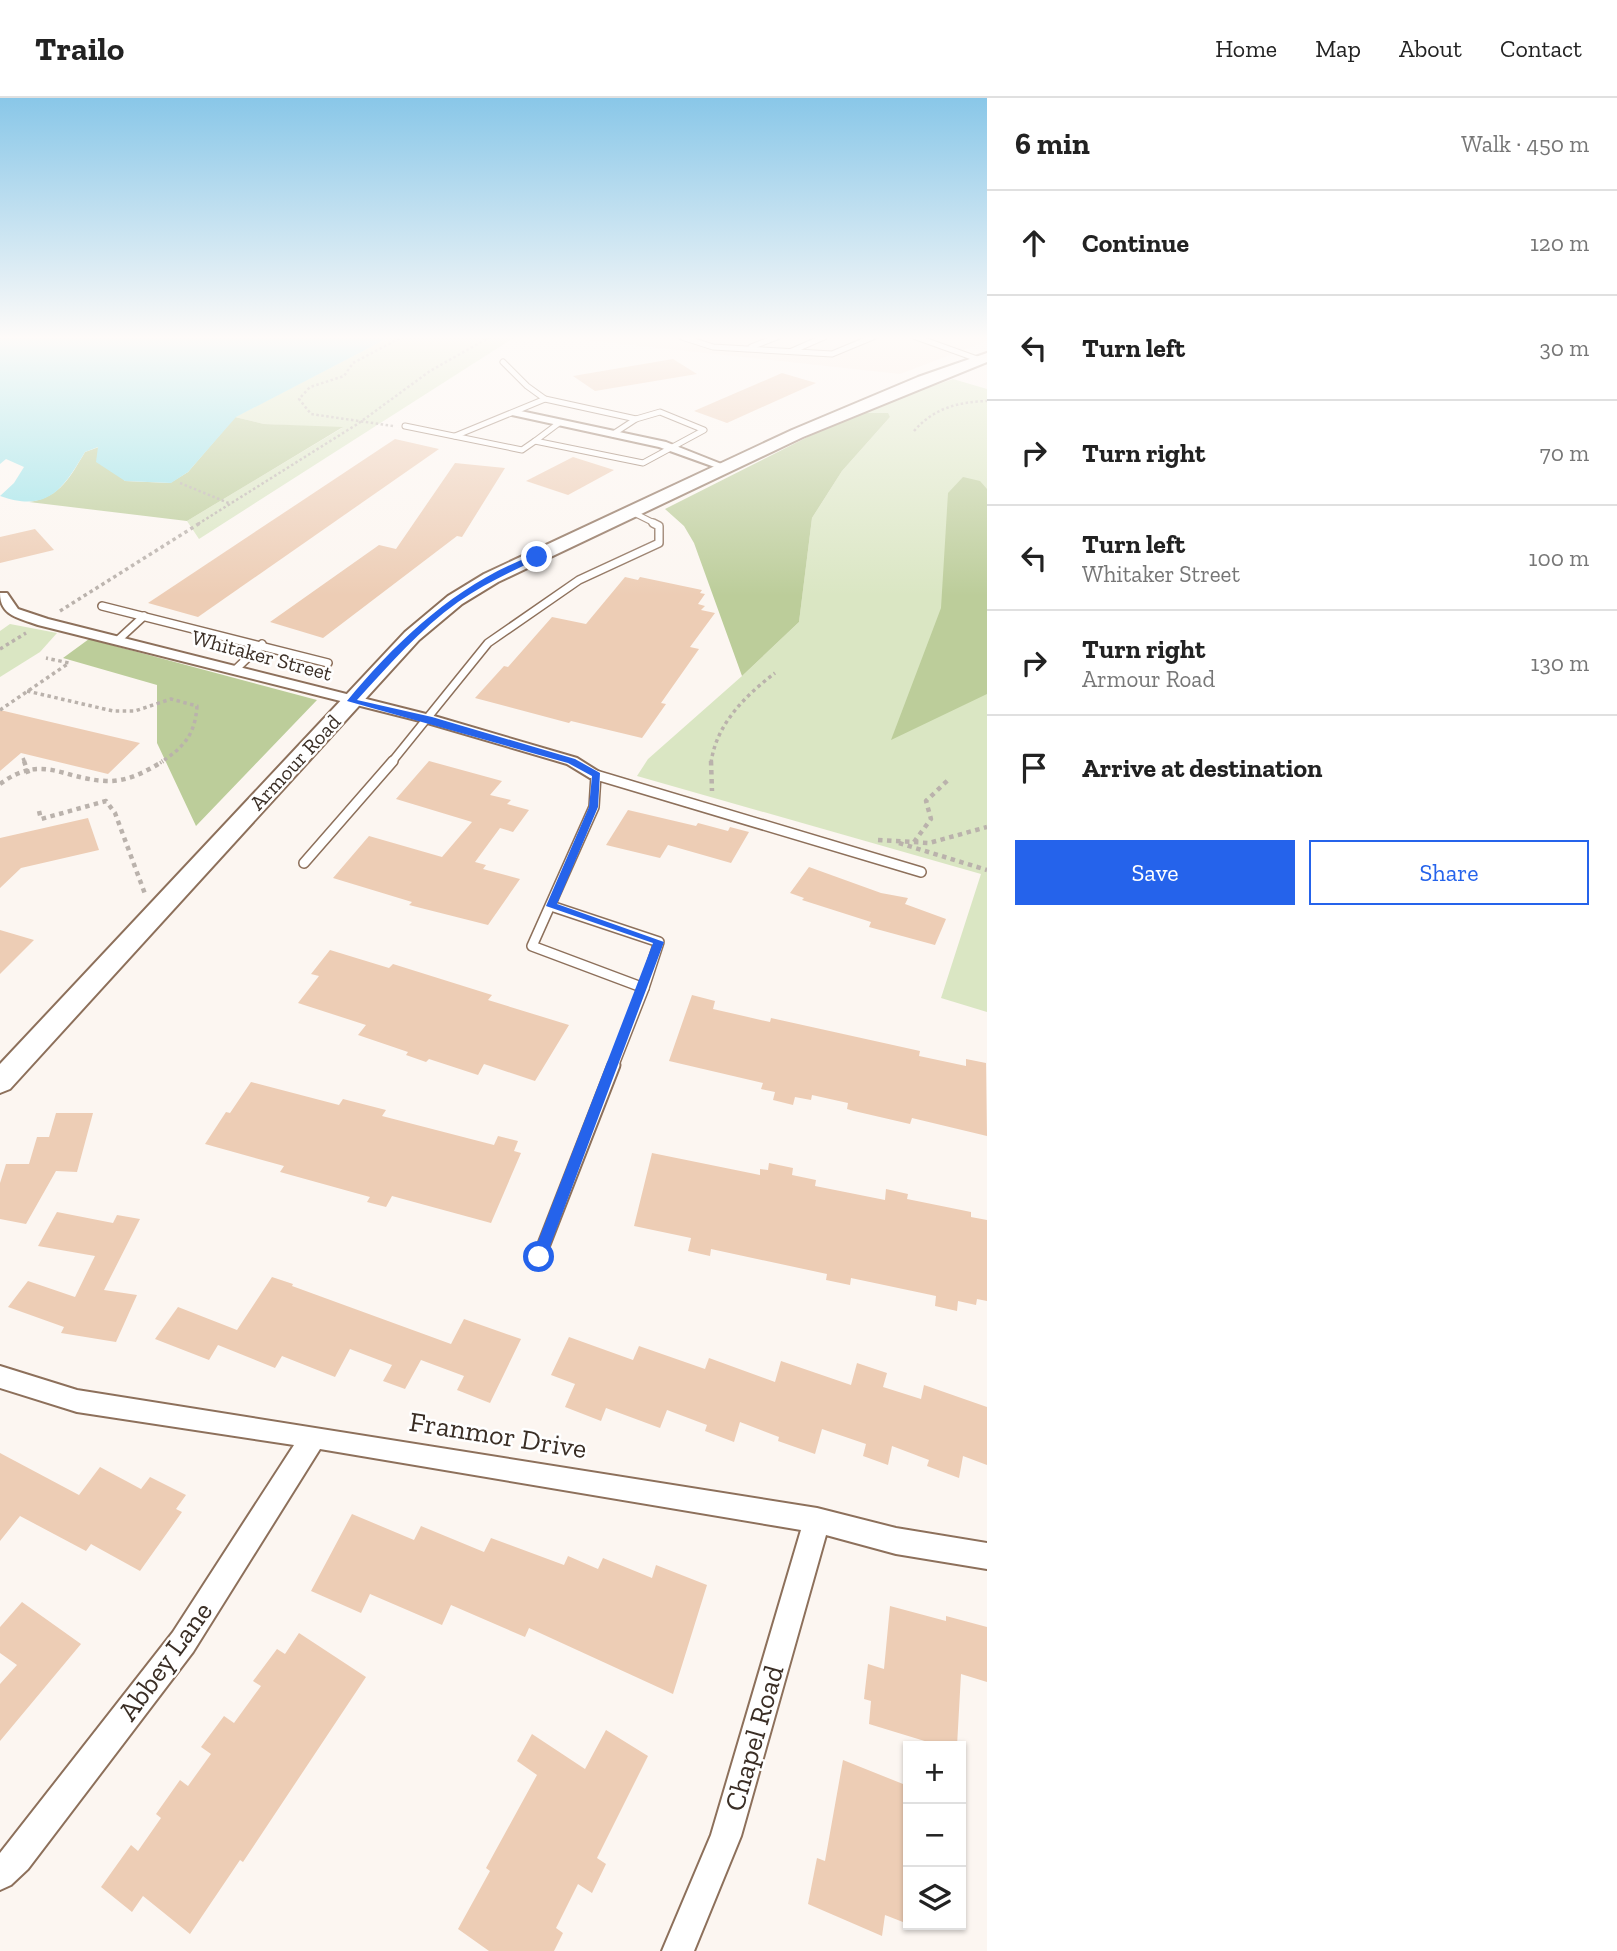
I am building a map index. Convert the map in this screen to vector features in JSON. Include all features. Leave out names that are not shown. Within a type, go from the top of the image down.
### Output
[{"type":"main road","name":"Armour Road","points":[[0,1082],[412,635],[456,600],[491,578],[819,423]]},
{"type":"street","points":[[566,423],[673,448],[723,467]]},
{"type":"street","name":"Whitaker Street","points":[[2,596],[13,612],[43,622],[429,719],[572,761],[596,775]]},
{"type":"street","name":"Franmor Drive","points":[[0,1377],[77,1401],[817,1520],[896,1541],[987,1556]]},
{"type":"street","name":"Abbey Lane","points":[[0,1874],[17,1858],[183,1642],[314,1437]]},
{"type":"street","name":"Chapel Road","points":[[678,1951],[726,1836],[817,1520]]},
{"type":"lane","points":[[454,436],[488,423]]},
{"type":"lane","points":[[405,426],[522,450],[557,423]]},
{"type":"lane","points":[[613,434],[629,423]]},
{"type":"lane","points":[[535,440],[643,463],[704,430],[688,423]]},
{"type":"lane","points":[[304,863],[429,719],[488,643],[579,579],[659,543],[659,526],[630,511]]},
{"type":"lane","points":[[102,606],[262,644],[328,663]]},
{"type":"lane","points":[[118,640],[144,616]]},
{"type":"lane","points":[[236,669],[262,644]]},
{"type":"lane","points":[[644,988],[532,946],[594,807],[596,775],[921,872]]},
{"type":"lane","points":[[539,1257],[644,988],[659,942],[551,906]]},
{"type":"path","points":[[0,649],[358,423]]},
{"type":"path","points":[[366,423],[405,426]]},
{"type":"path","points":[[914,431],[920,423]]},
{"type":"path","points":[[180,483],[231,504]]},
{"type":"path","points":[[0,710],[69,663],[46,658]]},
{"type":"path","points":[[712,791],[712,757],[730,713],[757,686],[775,673]]},
{"type":"path","points":[[0,784],[8,776],[28,769],[58,768],[89,779],[111,781],[142,774],[181,749],[196,729],[197,706],[171,699],[135,710],[113,711],[27,691]]},
{"type":"path","points":[[23,758],[29,776]]},
{"type":"path","points":[[914,842],[931,819],[926,801],[948,780]]},
{"type":"path","points":[[700,787],[725,795]]},
{"type":"path","points":[[39,811],[41,819],[55,817],[86,804],[106,801],[115,813],[146,898]]},
{"type":"path","points":[[871,840],[929,843],[987,827]]},
{"type":"path","points":[[892,841],[987,870]]},
{"type":"green space","points":[[229,423],[343,427],[187,521],[29,502],[57,491],[85,452],[99,447],[125,481],[170,483],[188,472]]},
{"type":"green space","points":[[262,423],[380,423],[199,539],[187,521],[342,428]]},
{"type":"green space","points":[[834,423],[884,423],[842,471],[812,518],[799,622],[742,676],[694,543],[684,526],[665,509]]},
{"type":"green space","points":[[884,423],[987,423],[987,1012],[941,998],[981,874],[637,776],[648,759],[799,622],[812,518],[842,471]]},
{"type":"green space","points":[[963,477],[980,481],[987,489],[987,694],[891,740],[941,608],[948,493]]},
{"type":"green space","points":[[10,624],[57,633],[40,652],[0,677],[0,631]]},
{"type":"green space","points":[[89,639],[317,700],[196,826],[157,743],[157,685],[63,658]]},
{"type":"water","points":[[0,423],[230,423],[188,472],[171,483],[125,481],[96,462],[98,447],[85,452],[69,477],[52,494],[30,502],[17,501],[0,496],[14,483],[24,467],[6,459],[0,464]]},
{"type":"building","points":[[395,439],[439,449],[198,617],[148,603]]},
{"type":"building","points":[[573,457],[614,470],[568,495],[526,481]]},
{"type":"building","points":[[455,463],[505,468],[462,537],[457,536],[323,638],[270,622],[379,545],[396,549]]},
{"type":"building","points":[[35,529],[54,550],[0,563],[0,537]]},
{"type":"building","points":[[625,577],[638,580],[640,577],[702,590],[700,593],[705,594],[698,604],[705,606],[701,610],[715,613],[690,647],[699,649],[661,703],[666,704],[642,738],[571,721],[569,723],[475,698],[504,666],[508,667],[552,617],[586,624]]},
{"type":"building","points":[[0,710],[140,743],[108,774],[21,753],[0,771]]},
{"type":"building","points":[[429,761],[502,781],[490,795],[511,800],[507,804],[529,810],[513,832],[500,828],[475,862],[486,865],[483,869],[520,879],[488,925],[409,905],[412,902],[333,878],[369,836],[442,857],[472,822],[396,799]]},
{"type":"building","points":[[628,810],[696,826],[698,823],[728,831],[730,827],[749,832],[731,863],[668,845],[660,858],[606,845]]},
{"type":"building","points":[[88,818],[99,850],[21,868],[0,888],[0,838]]},
{"type":"building","points":[[809,867],[881,893],[908,898],[905,904],[946,919],[935,945],[869,927],[871,922],[802,900],[804,898],[790,893]]},
{"type":"building","points":[[0,930],[34,940],[0,974]]},
{"type":"building","points":[[330,950],[389,968],[393,964],[492,995],[488,1000],[569,1025],[535,1081],[484,1064],[478,1075],[429,1059],[426,1062],[406,1055],[408,1052],[358,1035],[366,1025],[298,1003],[319,976],[311,974]]},
{"type":"building","points":[[692,995],[715,1001],[713,1009],[770,1022],[771,1018],[920,1051],[919,1056],[966,1066],[966,1059],[986,1063],[987,1136],[912,1118],[910,1124],[854,1111],[847,1109],[848,1103],[812,1095],[811,1100],[795,1097],[793,1105],[773,1100],[775,1092],[761,1089],[763,1083],[669,1061]]},
{"type":"building","points":[[251,1082],[339,1105],[343,1099],[386,1110],[382,1116],[494,1145],[498,1136],[518,1141],[514,1151],[521,1153],[491,1223],[392,1196],[386,1207],[367,1202],[370,1197],[280,1172],[284,1166],[205,1144],[226,1112],[230,1113]]},
{"type":"building","points":[[56,1113],[93,1113],[77,1172],[56,1171],[26,1224],[0,1219],[0,1183],[6,1164],[29,1164],[37,1137],[49,1137]]},
{"type":"building","points":[[652,1153],[760,1175],[760,1169],[768,1170],[769,1163],[793,1168],[792,1175],[816,1180],[815,1186],[885,1200],[886,1189],[908,1194],[907,1199],[971,1212],[971,1217],[987,1220],[987,1301],[977,1299],[976,1305],[958,1301],[957,1311],[935,1306],[936,1296],[851,1278],[850,1285],[826,1280],[827,1274],[711,1249],[710,1256],[688,1251],[691,1238],[634,1226]]},
{"type":"building","points":[[57,1212],[113,1223],[117,1215],[140,1219],[104,1290],[137,1295],[116,1342],[61,1333],[64,1327],[8,1307],[28,1281],[75,1297],[95,1256],[38,1246]]},
{"type":"building","points":[[272,1277],[451,1344],[464,1319],[521,1339],[490,1403],[457,1390],[464,1376],[421,1360],[405,1389],[383,1381],[392,1365],[350,1349],[335,1377],[282,1356],[275,1368],[218,1345],[209,1360],[155,1339],[178,1307],[237,1330]]},
{"type":"building","points":[[569,1337],[633,1360],[639,1346],[705,1369],[709,1358],[775,1382],[781,1361],[851,1385],[857,1363],[887,1373],[883,1387],[921,1399],[924,1385],[987,1407],[987,1465],[963,1456],[959,1478],[927,1466],[929,1460],[892,1446],[888,1465],[863,1456],[866,1444],[822,1429],[815,1454],[778,1441],[779,1437],[740,1422],[734,1442],[705,1431],[707,1425],[667,1410],[660,1428],[606,1408],[601,1421],[565,1407],[575,1384],[551,1375]]},
{"type":"building","points":[[0,1453],[79,1495],[100,1467],[141,1489],[150,1477],[186,1495],[176,1509],[182,1512],[140,1571],[91,1544],[86,1551],[20,1516],[0,1541]]},
{"type":"building","points":[[352,1514],[414,1540],[421,1526],[484,1552],[491,1538],[564,1565],[568,1556],[598,1569],[603,1558],[652,1578],[656,1565],[707,1585],[673,1694],[529,1628],[525,1637],[451,1605],[442,1625],[370,1594],[361,1613],[311,1591]]},
{"type":"building","points":[[22,1602],[81,1644],[0,1741],[0,1684],[17,1665],[0,1653],[0,1627]]},
{"type":"building","points":[[890,1606],[946,1621],[946,1616],[987,1627],[987,1682],[961,1674],[957,1741],[925,1741],[869,1724],[871,1701],[864,1699],[868,1664],[884,1669]]},
{"type":"building","points":[[299,1633],[366,1677],[243,1862],[240,1860],[190,1934],[143,1896],[132,1912],[101,1887],[131,1845],[138,1851],[161,1818],[156,1814],[180,1780],[188,1786],[211,1754],[201,1747],[224,1716],[234,1723],[261,1686],[253,1681],[277,1649],[285,1654]]},
{"type":"building","points":[[606,1730],[648,1756],[597,1858],[606,1864],[592,1893],[578,1884],[556,1928],[563,1933],[554,1951],[489,1951],[458,1929],[490,1871],[486,1868],[537,1775],[517,1761],[532,1734],[585,1769]]},
{"type":"building","points":[[843,1760],[903,1784],[903,1922],[885,1915],[882,1936],[808,1904],[817,1858],[825,1861]]},
{"type":"route","points":[[537,557],[491,578],[456,600],[412,635],[351,701],[429,719],[572,761],[596,775],[594,807],[551,906],[659,942],[644,988],[539,1257]]}]
